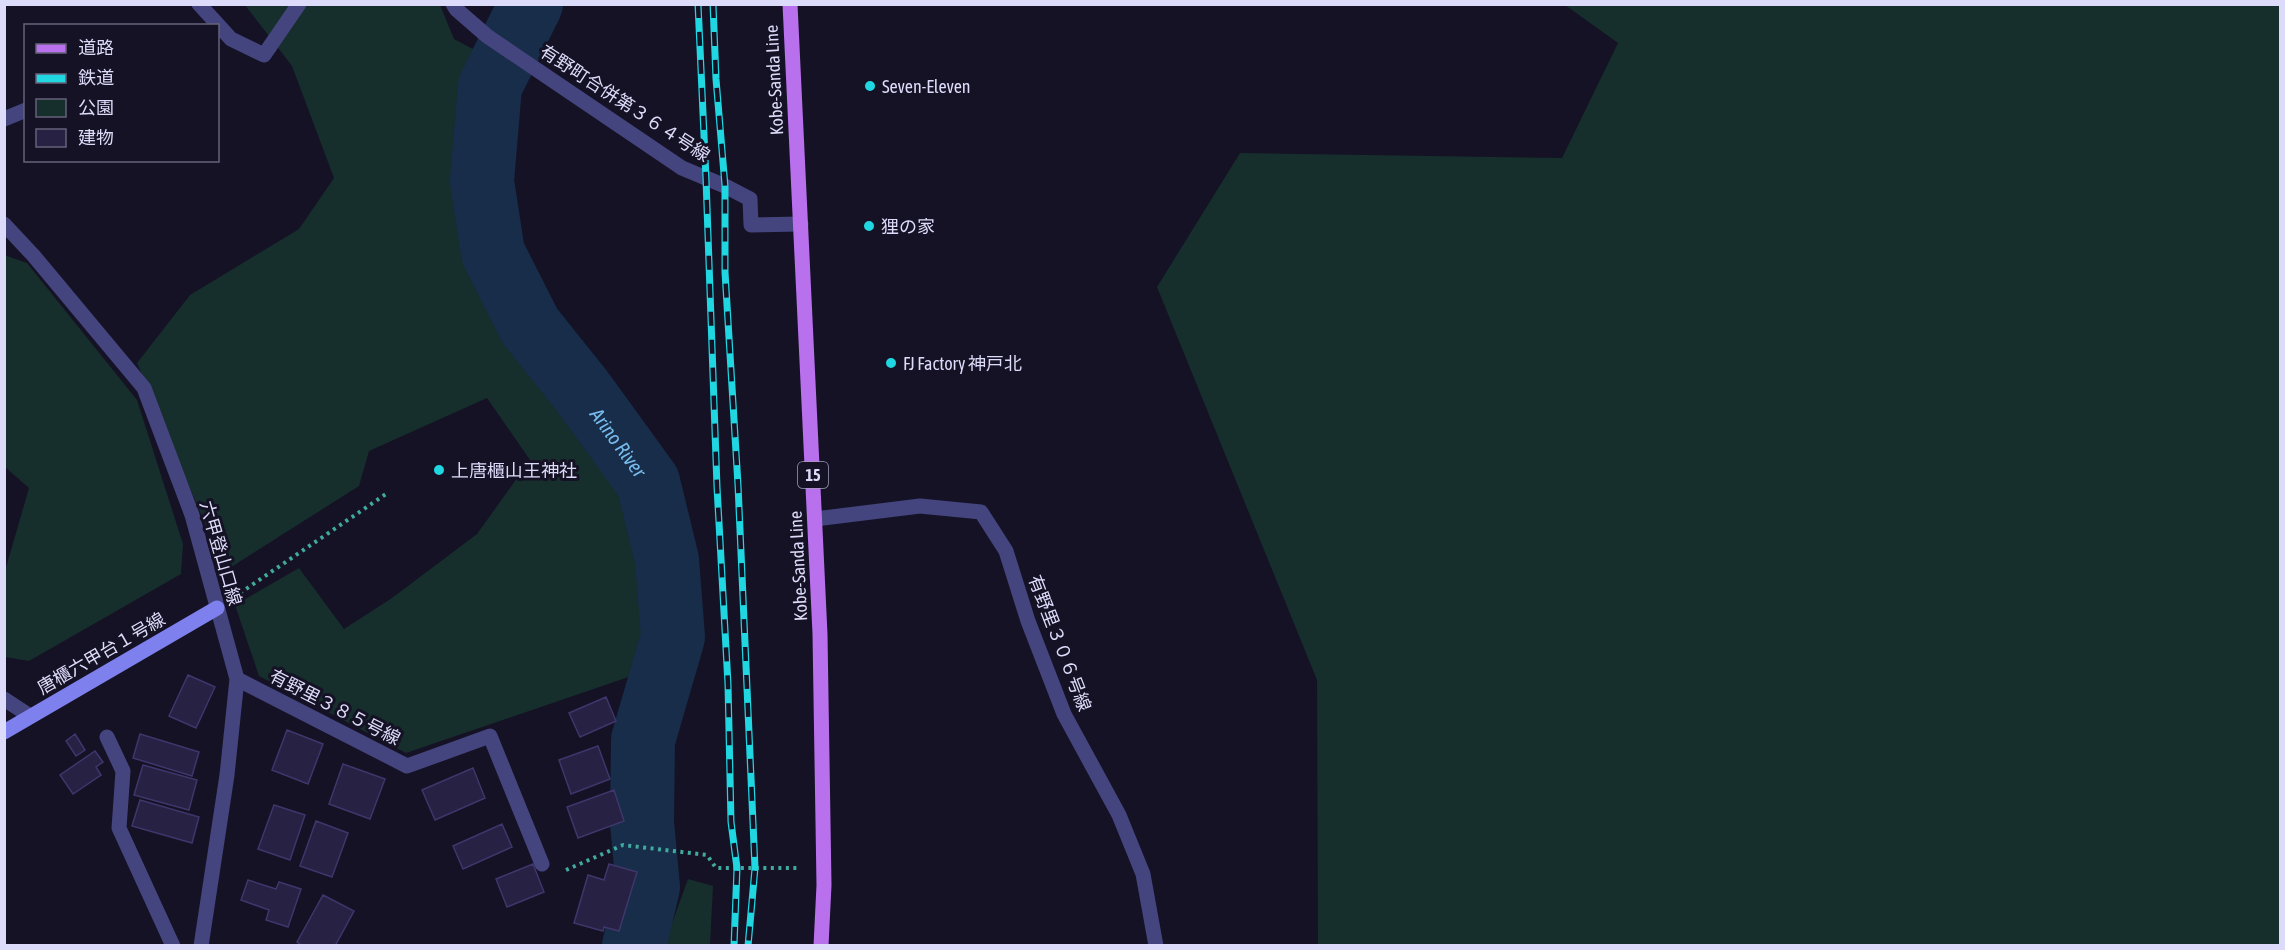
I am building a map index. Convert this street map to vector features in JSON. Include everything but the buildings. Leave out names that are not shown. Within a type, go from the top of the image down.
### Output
[{"type":"main road","name":"Kobe-Sanda Line","points":[[790,4],[820,634],[823,865],[821,945]]},
{"type":"street","points":[[199,4],[213,24]]},
{"type":"street","points":[[224,41],[264,55],[299,4]]},
{"type":"street","name":"有野町合併第３６４号線","points":[[453,4],[487,36],[682,168],[750,199],[751,225],[801,224]]},
{"type":"street","points":[[4,119],[24,111]]},
{"type":"street","name":"六甲登山口線","points":[[4,225],[33,255],[144,388],[192,515],[237,679],[227,775],[201,945]]},
{"type":"street","name":"有野里３０６号線","points":[[815,519],[920,506],[981,512],[1006,551],[1028,621],[1064,714],[1119,814],[1143,874],[1156,945]]},
{"type":"street","name":"唐櫃六甲台１号線","points":[[4,732],[142,654],[217,608]]},
{"type":"street","name":"有野里３８５号線","points":[[237,679],[407,766],[489,736],[542,864]]},
{"type":"street","points":[[4,699],[30,716]]},
{"type":"street","points":[[107,737],[123,771],[118,828],[173,945]]},
{"type":"path","points":[[217,608],[389,492]]},
{"type":"path","points":[[542,864],[567,870],[623,845],[706,855],[716,868],[797,868],[823,865]]},
{"type":"green space","points":[[245,5],[440,5],[454,39],[490,58],[474,136],[478,235],[512,322],[638,496],[659,610],[649,670],[406,753],[259,676],[235,605],[299,568],[344,629],[392,598],[477,534],[530,460],[487,398],[369,451],[359,486],[225,571],[137,363],[190,295],[299,229],[334,178],[292,66]]},
{"type":"green space","points":[[1565,5],[2280,5],[2280,945],[1318,945],[1317,680],[1157,287],[1240,153],[1562,158],[1618,43]]},
{"type":"green space","points":[[4,255],[27,263],[137,400],[183,544],[181,574],[29,661],[5,657],[5,571],[29,488],[5,467]]},
{"type":"green space","points":[[688,879],[713,886],[710,945],[660,945],[670,929]]},
{"type":"waterway","name":"Arino River","points":[[531,4],[490,86],[482,181],[493,253],[530,326],[582,391],[648,482],[667,560],[673,637],[643,740],[642,823],[648,887],[634,946]]},
{"type":"railway","points":[[698,4],[717,487],[728,684],[731,822],[737,868],[734,946]]},
{"type":"railway","points":[[713,4],[716,79],[725,186],[725,272],[738,485],[755,868],[748,946]]},
{"type":"place","name":"Seven-Eleven","points":[[870,86]]},
{"type":"place","name":"狸の家","points":[[869,226]]},
{"type":"place","name":"FJ Factory 神戸北","points":[[891,363]]},
{"type":"place","name":"上唐櫃山王神社","points":[[439,470]]}]
